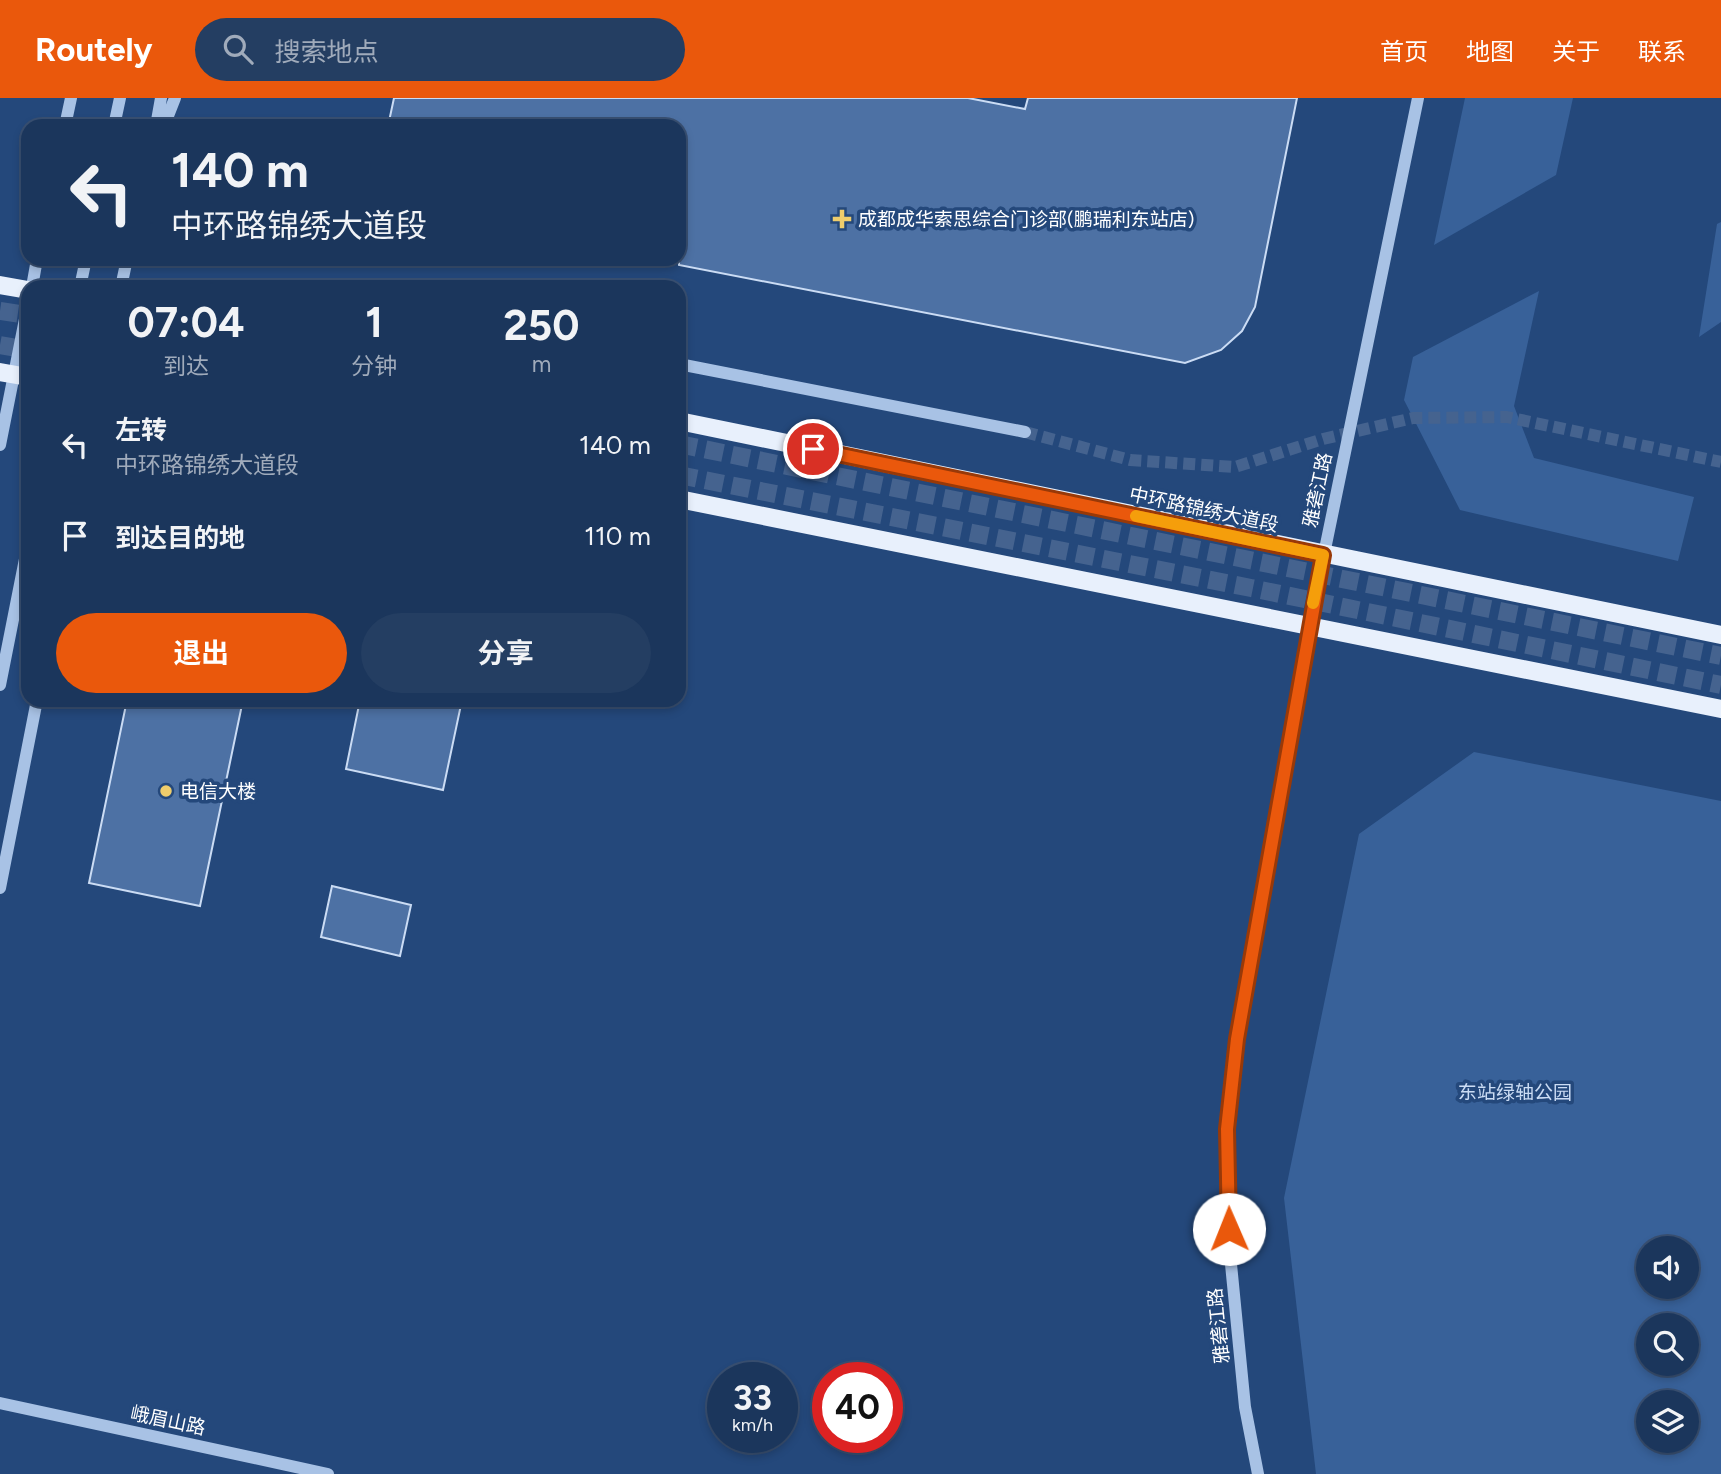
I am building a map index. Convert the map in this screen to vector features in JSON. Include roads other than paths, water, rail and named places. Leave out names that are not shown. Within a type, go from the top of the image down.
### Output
[{"type":"main road","points":[[0,285],[21,287]]},
{"type":"main road","name":"中环路锦绣大道段","points":[[686,422],[1721,635]]},
{"type":"main road","points":[[686,500],[1721,709]]},
{"type":"street","points":[[66,119],[71,98]]},
{"type":"street","points":[[116,119],[120,98]]},
{"type":"street","points":[[157,119],[161,98]]},
{"type":"street","points":[[167,119],[175,98]]},
{"type":"street","name":"雅砻江路","points":[[1258,1474],[1245,1407],[1230,1254],[1227,1129],[1237,1039],[1309,627],[1418,98]]},
{"type":"street","points":[[0,445],[21,339]]},
{"type":"street","points":[[686,365],[1025,432]]},
{"type":"street","points":[[0,685],[21,579]]},
{"type":"street","points":[[0,888],[36,707]]},
{"type":"street","name":"峨眉山路","points":[[0,1404],[328,1474]]},
{"type":"tunnel","points":[[0,311],[21,314]]},
{"type":"tunnel","points":[[0,345],[21,349]]},
{"type":"tunnel","points":[[1025,432],[1130,460],[1235,467],[1323,439],[1413,418],[1507,417],[1721,462]]},
{"type":"tunnel","points":[[686,445],[1721,656]]},
{"type":"tunnel","points":[[686,476],[1251,588],[1721,685]]},
{"type":"place","name":"成都成华索思综合门诊部(鹏瑞利东站店)","points":[[842,219]]},
{"type":"place","name":"电信大楼","points":[[166,791]]},
{"type":"park label","name":"东站绿轴公园","points":[[1515,1092]]}]
